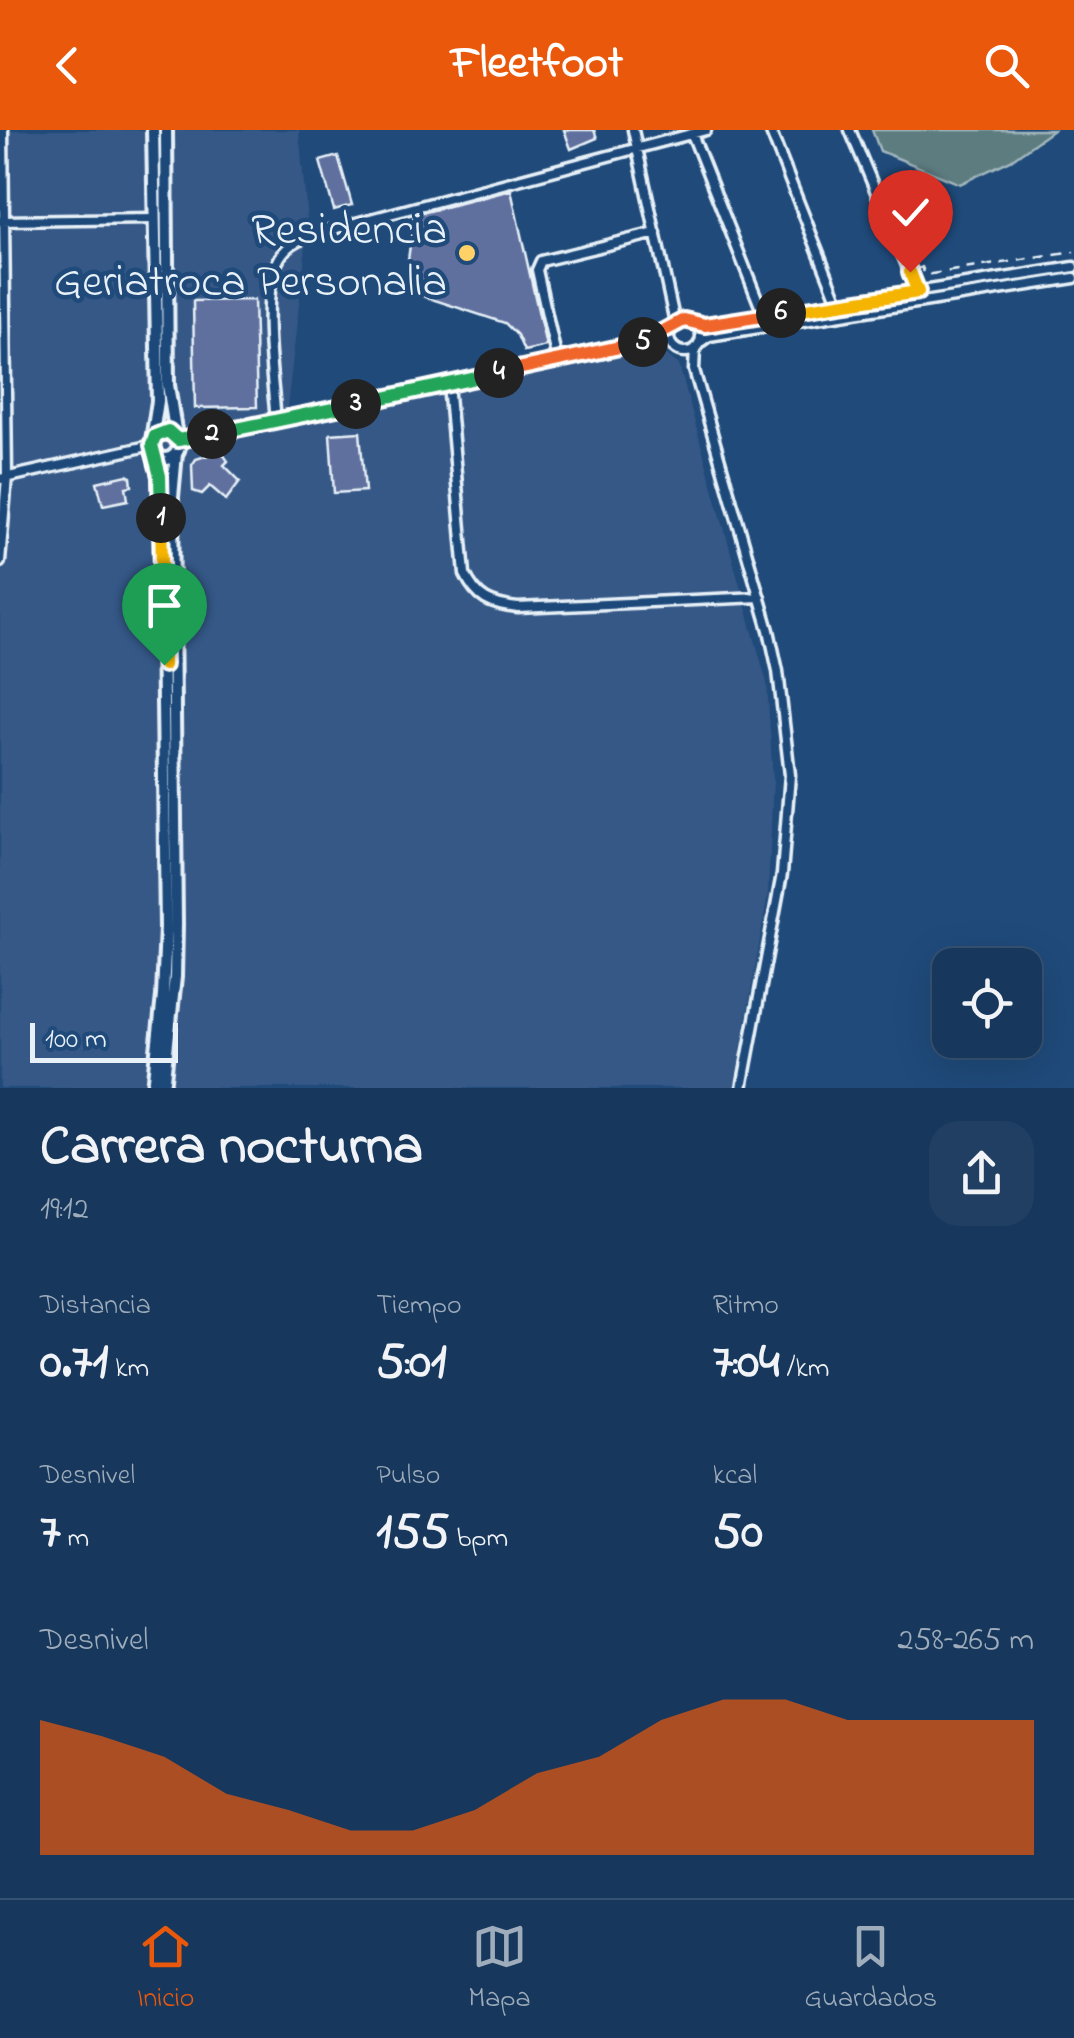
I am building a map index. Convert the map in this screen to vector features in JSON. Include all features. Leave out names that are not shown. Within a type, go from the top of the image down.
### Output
[{"type":"street","points":[[0,562],[4,478],[3,130]]},
{"type":"street","points":[[153,130],[158,400],[152,445],[160,476],[166,928],[164,996],[153,1088]]},
{"type":"street","points":[[163,1088],[176,924],[172,512],[177,438],[168,385],[166,130]]},
{"type":"street","points":[[633,130],[672,304],[681,324]]},
{"type":"street","points":[[276,421],[270,298],[275,265],[293,242],[706,130]]},
{"type":"street","points":[[770,130],[839,304]]},
{"type":"street","points":[[850,130],[918,292]]},
{"type":"street","points":[[692,134],[764,316]]},
{"type":"street","points":[[2,221],[154,219]]},
{"type":"street","points":[[557,360],[537,270],[542,261],[656,233]]},
{"type":"street","points":[[4,478],[152,445],[164,431],[177,438],[276,421],[649,340],[681,324],[705,325],[1074,267]]},
{"type":"street","points":[[680,351],[709,336],[1074,278]]},
{"type":"street","points":[[670,342],[681,324]]},
{"type":"street","points":[[681,324],[700,329],[694,370]]},
{"type":"street","points":[[649,340],[670,342],[694,370],[778,671],[790,775],[782,874],[742,1088]]},
{"type":"street","points":[[448,384],[465,574],[474,594],[494,605],[518,608],[760,597]]},
{"type":"street","points":[[152,445],[162,458],[176,453]]},
{"type":"path","points":[[910,272],[922,267],[926,275],[1074,252]]},
{"type":"shaded area","points":[[0,130],[299,130],[308,229],[287,408],[662,351],[679,365],[767,683],[773,780],[768,894],[734,1088],[0,1088]]},
{"type":"green space","points":[[872,130],[1053,130],[1011,160],[960,184],[880,151]]},
{"type":"building","points":[[564,130],[594,130],[597,138],[571,149]]},
{"type":"building","points":[[338,156],[352,205],[334,210],[320,161]]},
{"type":"building","name":"Residencia Geriatroca Personalia","points":[[511,190],[546,346],[524,351],[517,335],[505,323],[404,290],[414,215]]},
{"type":"building","points":[[254,300],[257,407],[195,408],[193,301]]},
{"type":"building","points":[[360,432],[365,491],[334,493],[330,434]]},
{"type":"building","points":[[221,451],[228,461],[224,465],[240,481],[226,500],[210,486],[202,494],[193,491],[192,465],[196,459]]},
{"type":"building","points":[[127,475],[132,486],[126,487],[128,500],[103,505],[97,482]]},
{"type":"place","name":"Residencia Geriatroca Personalia","points":[[467,253]]},
{"type":"route","points":[[164,665],[160,476],[152,445],[159,433],[168,431],[178,440],[276,421],[649,340],[684,320],[705,325],[918,292],[910,272]]}]
